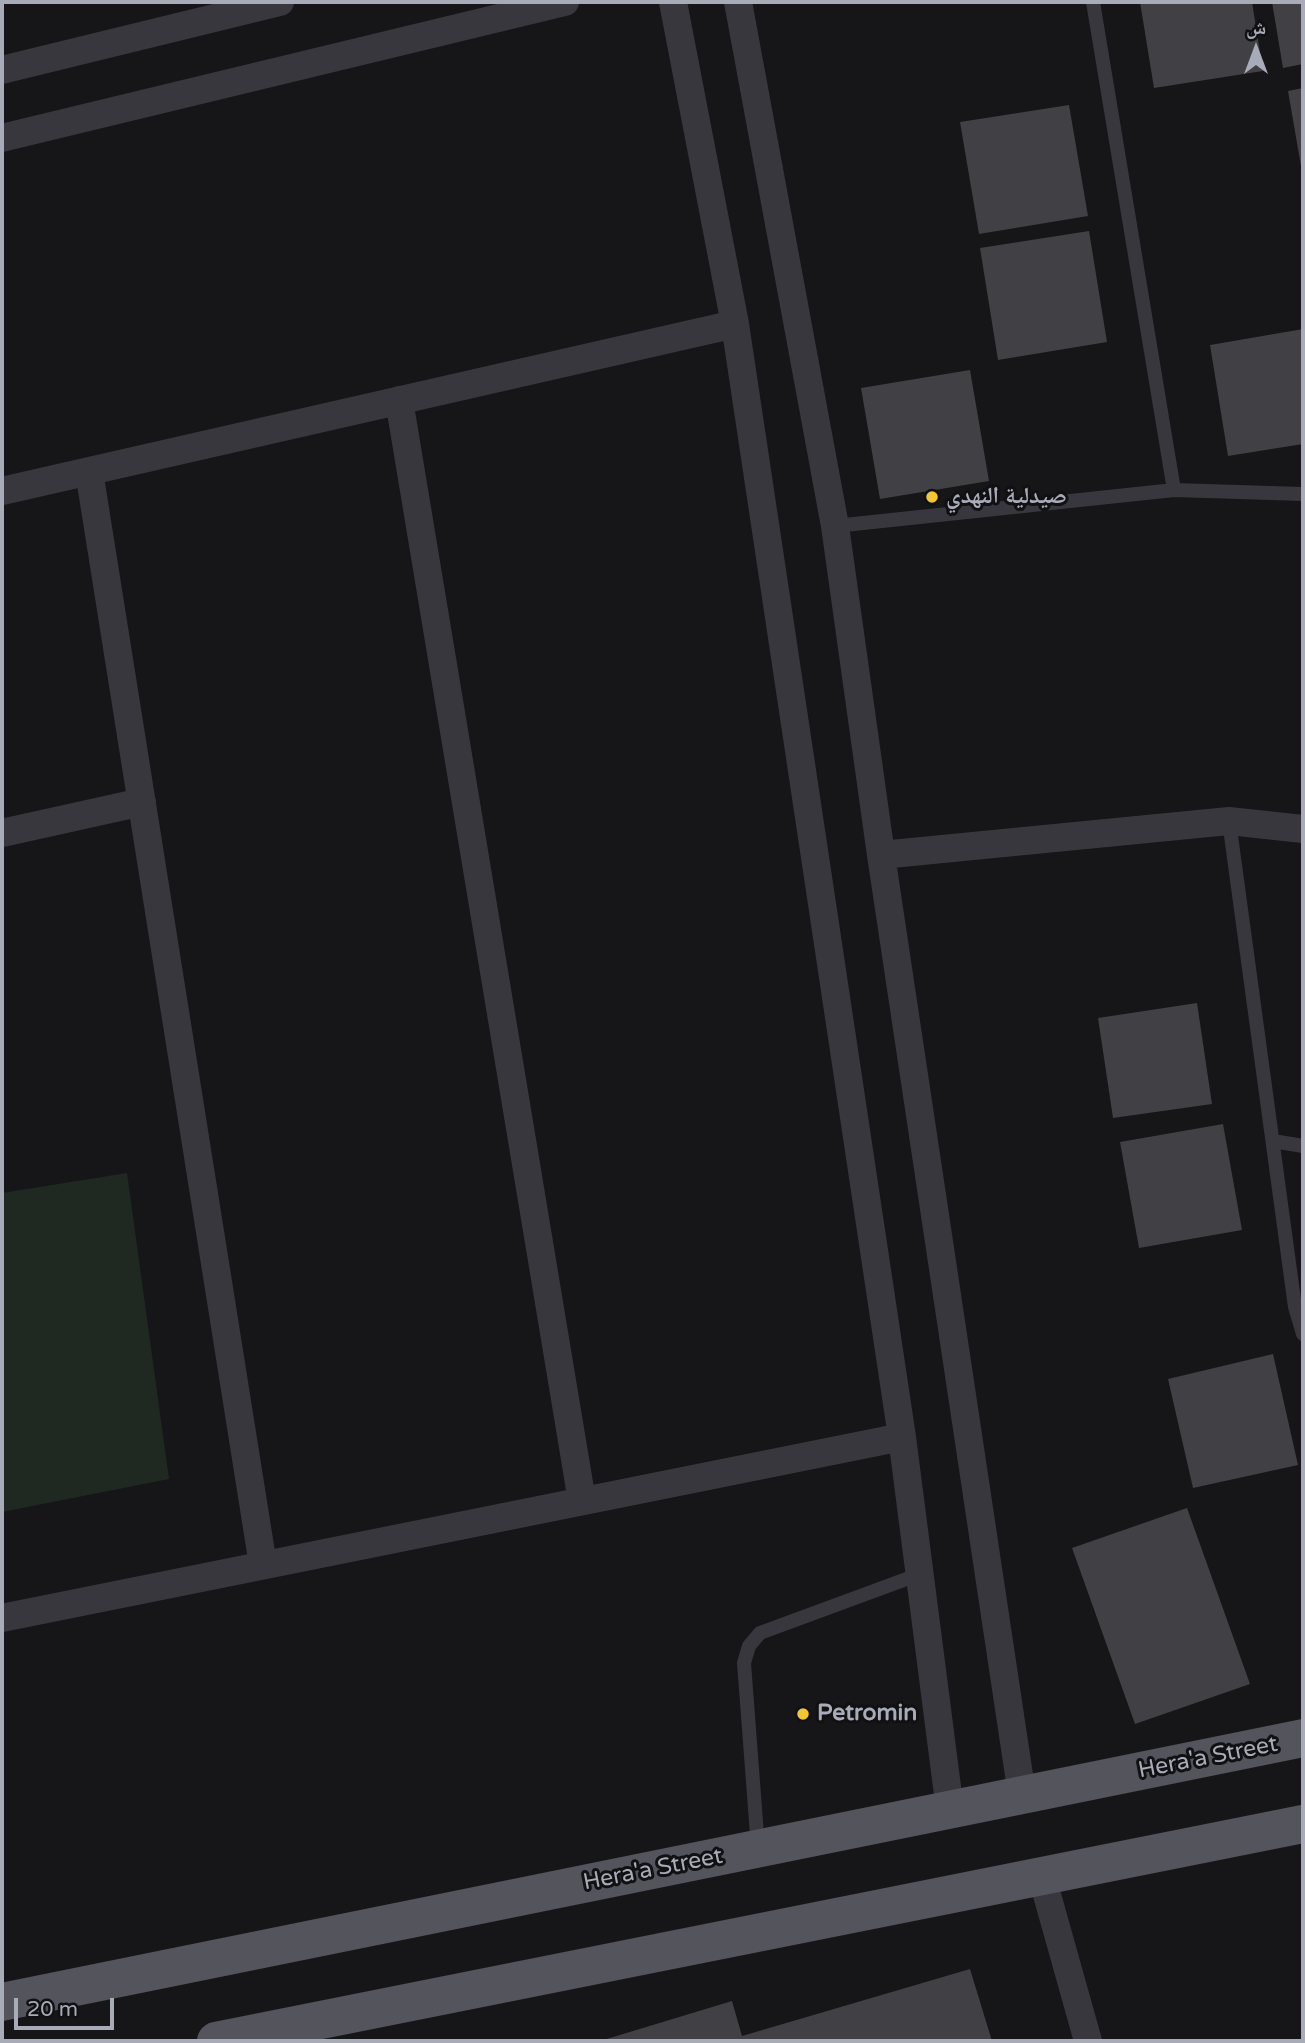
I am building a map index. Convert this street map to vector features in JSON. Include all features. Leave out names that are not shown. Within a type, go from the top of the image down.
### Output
[{"type":"main road","name":"Hera'a Street","points":[[2,2002],[1303,1738]]},
{"type":"main road","points":[[216,2041],[1303,1824]]},
{"type":"street","points":[[2,70],[247,6],[279,2]]},
{"type":"street","points":[[2,138],[565,2]]},
{"type":"street","points":[[673,2],[735,324],[902,1437],[950,1810]]},
{"type":"street","points":[[738,2],[835,526],[881,855],[1022,1796]]},
{"type":"street","points":[[2,491],[735,324]]},
{"type":"street","points":[[399,400],[582,1501]]},
{"type":"street","points":[[89,471],[263,1565]]},
{"type":"street","points":[[2,833],[142,802]]},
{"type":"street","points":[[881,855],[1229,821],[1303,829]]},
{"type":"street","points":[[2,1618],[902,1437]]},
{"type":"street","points":[[1042,1877],[1088,2041]]},
{"type":"lane","points":[[1093,2],[1174,490]]},
{"type":"lane","points":[[835,526],[1174,490],[1303,494]]},
{"type":"lane","points":[[1229,821],[1295,1307],[1303,1334]]},
{"type":"lane","points":[[1273,1141],[1303,1146]]},
{"type":"lane","points":[[758,1849],[744,1663],[749,1646],[760,1633],[920,1574]]},
{"type":"shaded area","points":[[127,1173],[169,1479],[2,1512],[2,1193]]},
{"type":"building","points":[[1140,2],[1252,2],[1263,71],[1154,88]]},
{"type":"building","points":[[1272,2],[1303,2],[1303,64],[1283,68]]},
{"type":"building","points":[[1303,88],[1303,172],[1302,172],[1288,91]]},
{"type":"building","points":[[1069,105],[1088,216],[979,234],[960,122]]},
{"type":"building","points":[[1089,231],[1107,342],[998,360],[980,248]]},
{"type":"building","points":[[1303,329],[1303,444],[1228,456],[1210,345]]},
{"type":"building","points":[[970,370],[989,481],[880,499],[861,388]]},
{"type":"building","points":[[1197,1003],[1212,1104],[1113,1118],[1098,1018]]},
{"type":"building","points":[[1223,1124],[1242,1230],[1139,1248],[1120,1142]]},
{"type":"building","points":[[1273,1354],[1298,1465],[1193,1488],[1168,1379]]},
{"type":"building","points":[[1187,1508],[1250,1684],[1135,1724],[1072,1548]]},
{"type":"building","points":[[970,1969],[992,2041],[600,2041],[732,2001],[742,2036]]},
{"type":"place","name":"صيدلية النهدي","points":[[932,497]]},
{"type":"place","name":"Petromin","points":[[803,1714]]}]
